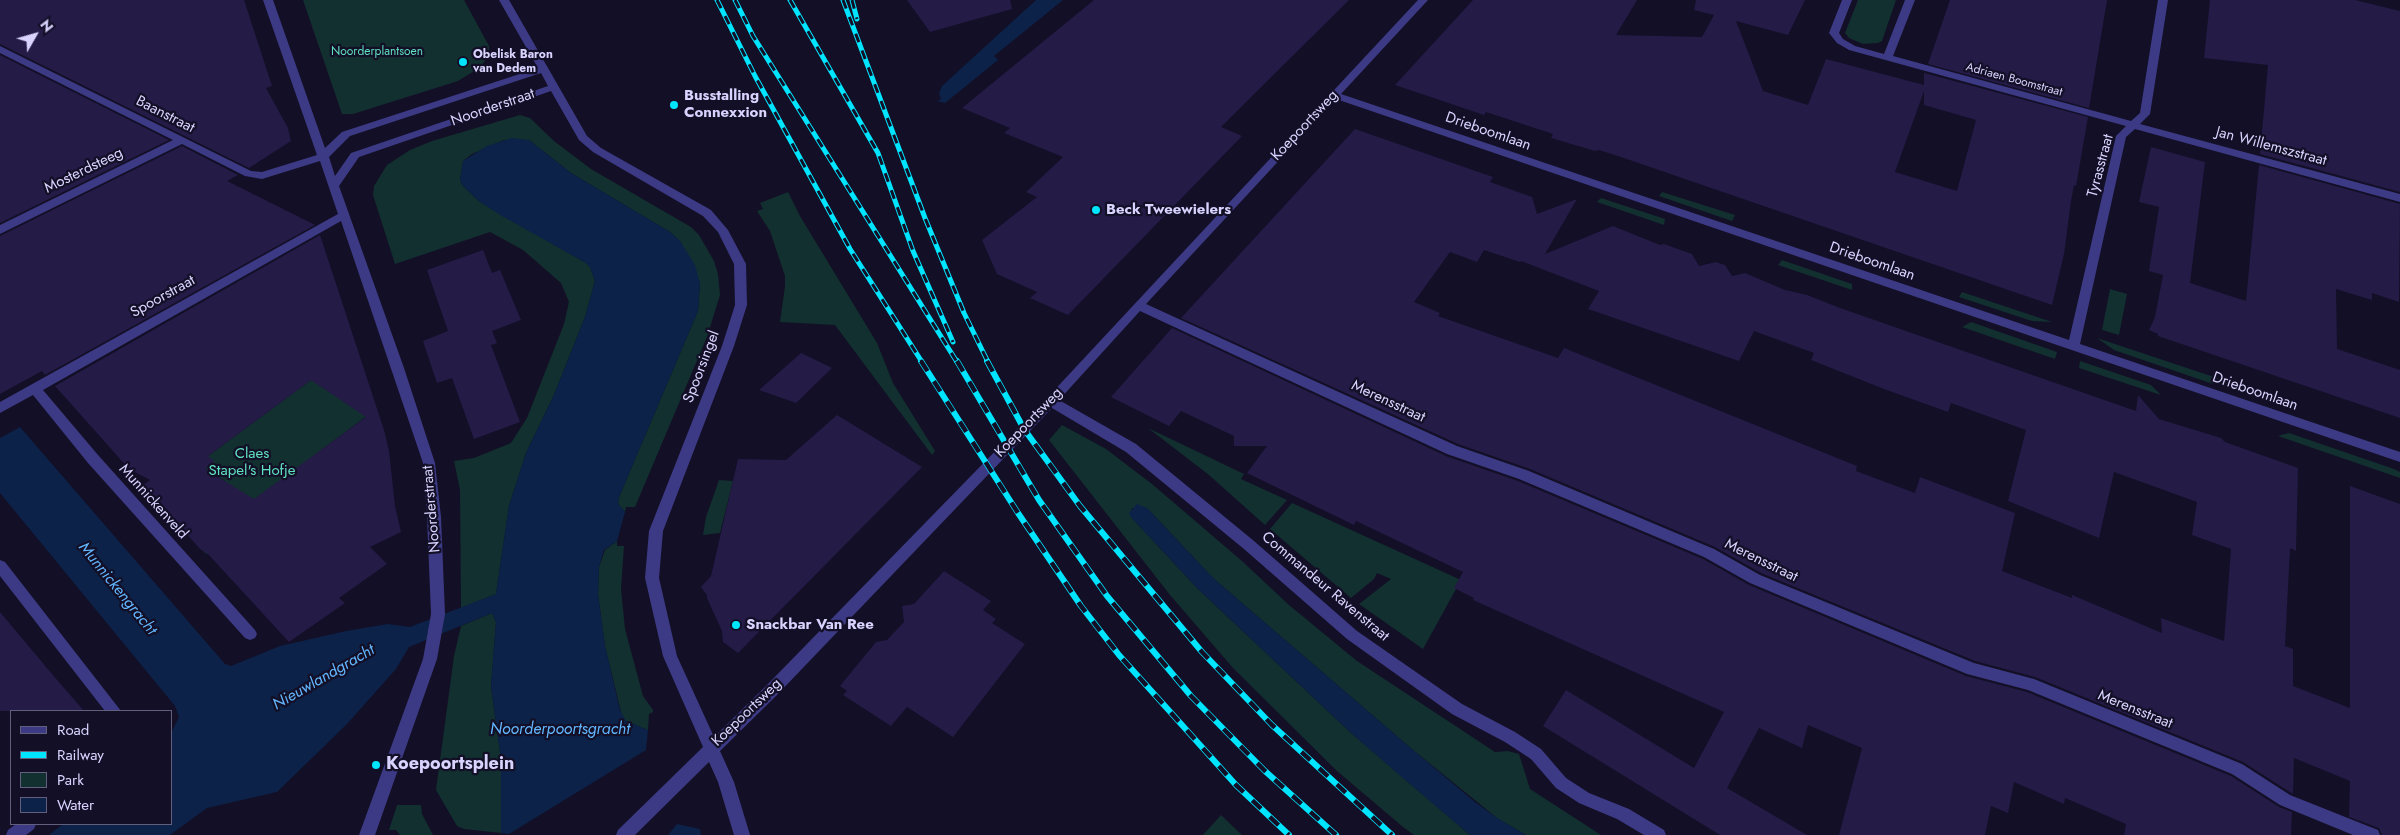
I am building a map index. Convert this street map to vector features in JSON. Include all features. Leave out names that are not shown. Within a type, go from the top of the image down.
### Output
[{"type":"street","name":"Noorderstraat","points":[[268,0],[322,157],[334,186],[342,216],[398,368],[428,463],[434,517],[438,614],[430,659],[367,835]]},
{"type":"street","name":"Spoorsingel","points":[[504,0],[583,138],[597,150],[707,214],[722,230],[740,264],[741,306],[728,346],[656,531],[652,578],[670,656],[729,791],[742,835]]},
{"type":"street","name":"Koepoortsweg","points":[[629,830],[770,691],[1051,402],[1138,305],[1423,0]]},
{"type":"street","name":"Adriaen Boomstraat","points":[[1848,0],[1835,30],[1836,36],[1852,48],[2134,125]]},
{"type":"street","points":[[1887,58],[1910,0]]},
{"type":"street","name":"Tyrasstraat","points":[[2073,347],[2121,136],[2145,114],[2163,0]]},
{"type":"street","name":"Baanstraat","points":[[0,49],[249,174],[262,176],[322,157]]},
{"type":"street","name":"Noorderstraat","points":[[322,157],[346,134],[543,69]]},
{"type":"street","name":"Noorderstraat","points":[[334,186],[355,155],[554,87]]},
{"type":"street","name":"Drieboomlaan","points":[[1334,95],[2073,347],[2400,456]]},
{"type":"street","name":"Jan Willemszstraat","points":[[2134,125],[2400,198]]},
{"type":"street","name":"Mosterdsteeg","points":[[0,230],[182,140]]},
{"type":"street","name":"Spoorstraat","points":[[0,408],[342,216]]},
{"type":"street","name":"Merensstraat","points":[[1138,305],[1452,450],[1524,475],[1710,553],[1755,579],[1972,669],[2029,684],[2237,769],[2285,800],[2372,835]]},
{"type":"street","name":"Munnickenveld","points":[[35,389],[93,459],[250,634]]},
{"type":"street","name":"Commandeur Ravenstraat","points":[[1051,402],[1131,448],[1249,545],[1352,635],[1457,709],[1510,737],[1536,754],[1561,783],[1584,798],[1623,814],[1658,835]]},
{"type":"street","points":[[0,566],[113,710]]},
{"type":"street","points":[[14,835],[27,825]]},
{"type":"green space","name":"Noorderplantsoen","points":[[303,0],[464,0],[489,46],[489,50],[485,61],[479,68],[458,81],[353,114],[342,114]]},
{"type":"green space","points":[[1858,0],[1896,0],[1882,41],[1863,44],[1849,38],[1845,33]]},
{"type":"green space","points":[[520,115],[530,118],[554,141],[591,169],[691,227],[699,235],[714,261],[718,274],[720,295],[707,337],[635,507],[626,507],[625,512],[618,504],[619,497],[698,311],[700,283],[680,241],[670,232],[571,173],[529,140],[504,140],[472,154],[463,161],[460,180],[463,186],[480,202],[586,263],[590,267],[595,281],[585,317],[554,395],[526,453],[509,506],[496,594],[461,608],[460,490],[454,461],[474,458],[511,443],[527,418],[564,324],[569,302],[561,283],[523,250],[490,232],[395,264],[373,195],[374,186],[387,165],[410,150],[432,141]]},
{"type":"green space","points":[[788,192],[800,216],[877,343],[893,383],[935,451],[932,455],[835,325],[780,322],[785,276],[770,231],[757,211],[763,209],[760,203]]},
{"type":"green space","points":[[1662,192],[1735,215],[1732,221],[1659,196]]},
{"type":"green space","points":[[1601,198],[1665,219],[1664,225],[1597,202]]},
{"type":"green space","points":[[1782,260],[1852,284],[1852,290],[1778,265]]},
{"type":"green space","points":[[2110,289],[2127,294],[2119,335],[2102,330]]},
{"type":"green space","points":[[1962,292],[2052,322],[2032,321],[1959,297]]},
{"type":"green space","points":[[1971,322],[2057,352],[2055,359],[1962,327]]},
{"type":"green space","points":[[2097,338],[2223,380],[2213,384],[2114,350]]},
{"type":"green space","points":[[2080,361],[2151,385],[2161,395],[2079,368]]},
{"type":"green space","name":"Claes Stapel's Hofje","points":[[311,380],[368,415],[252,502],[265,512],[206,554],[176,522],[225,481],[205,469],[208,466],[208,456]]},
{"type":"green space","points":[[1062,425],[1106,449],[1152,484],[1242,561],[1289,605],[1357,661],[1495,752],[1508,751],[1519,754],[1530,789],[1601,835],[1526,835],[1497,818],[1413,750],[1213,578],[1147,508],[1132,508],[1131,517],[1197,588],[1350,732],[1470,835],[1414,835],[1403,827],[1337,771],[1233,668],[1170,595],[1049,440]]},
{"type":"green space","points":[[1148,428],[1244,474],[1241,479],[1287,500],[1265,525],[1209,475]]},
{"type":"green space","points":[[2289,433],[2394,469],[2400,472],[2400,478],[2278,436]]},
{"type":"green space","points":[[719,480],[733,481],[720,533],[703,535],[706,517]]},
{"type":"green space","points":[[1292,503],[1461,580],[1423,649],[1359,604],[1391,579],[1377,573],[1374,579],[1351,598],[1270,529]]},
{"type":"green space","points":[[617,541],[617,546],[624,546],[621,589],[625,629],[643,696],[653,710],[649,714],[648,730],[626,721],[622,716],[605,646],[598,594],[599,567],[605,550]]},
{"type":"green space","points":[[492,613],[496,622],[491,686],[501,759],[501,833],[464,829],[457,826],[436,790],[454,656],[461,626]]},
{"type":"green space","points":[[397,805],[421,805],[422,814],[433,835],[400,835],[396,830],[389,830]]},
{"type":"green space","points":[[1221,815],[1242,835],[1203,835]]},
{"type":"water","points":[[1036,0],[1063,0],[994,56],[998,60],[945,103],[937,101],[941,99],[939,93],[942,86]]},
{"type":"water","name":"Noorderpoortsgracht","points":[[512,138],[529,140],[571,173],[670,232],[680,241],[695,265],[700,283],[698,311],[619,497],[618,504],[625,512],[617,541],[604,550],[599,567],[598,594],[605,646],[620,710],[626,721],[648,730],[646,750],[509,834],[501,833],[501,759],[491,686],[496,622],[492,613],[409,647],[396,669],[347,724],[277,792],[207,808],[170,835],[49,835],[62,825],[172,825],[172,731],[179,717],[175,706],[0,493],[0,438],[20,427],[225,664],[231,666],[280,646],[346,631],[388,624],[410,627],[496,594],[509,506],[526,453],[554,395],[585,317],[595,281],[590,267],[586,263],[502,216],[480,202],[463,186],[460,180],[463,161],[487,146]]},
{"type":"water","points":[[1137,504],[1147,508],[1213,578],[1413,750],[1475,802],[1526,835],[1470,835],[1404,779],[1350,732],[1197,588],[1131,517],[1129,513]]},
{"type":"water","points":[[677,824],[700,829],[701,835],[668,835]]},
{"type":"building","points":[[0,0],[244,0],[272,86],[266,88],[288,128],[291,141],[249,168],[0,44]]},
{"type":"building","points":[[907,0],[1010,0],[1012,9],[930,32]]},
{"type":"building","points":[[1094,0],[1349,0],[1221,127],[1242,136],[1068,315],[1030,298],[1037,292],[997,274],[982,240],[1037,197],[1026,192],[1063,157],[1004,133],[1010,128],[962,108]]},
{"type":"building","points":[[1473,0],[1637,0],[1616,35],[1702,37],[1714,15],[1694,10],[1696,0],[1805,0],[1788,35],[1736,21],[1763,91],[1808,105],[1826,59],[1924,85],[1924,73],[2088,117],[2076,186],[2074,185],[2071,201],[2064,254],[2052,305],[1618,156],[1551,138],[1553,134],[1486,112],[1484,115],[1395,85]],"holes":[[[1924,91],[1924,105],[1976,120],[1957,191],[1895,172]]]},
{"type":"building","points":[[1950,0],[2107,0],[2089,108],[1928,64]]},
{"type":"building","points":[[2210,0],[2355,0],[2400,11],[2400,192],[2260,154],[2268,65],[2204,58]]},
{"type":"building","points":[[0,55],[169,140],[0,223]]},
{"type":"building","points":[[1355,129],[1493,177],[1490,182],[1532,197],[1537,214],[1577,199],[1545,254],[1613,226],[1660,245],[1664,244],[1692,254],[1699,266],[1716,262],[1725,265],[1732,276],[1745,273],[1785,290],[1807,295],[2136,411],[2138,395],[2159,419],[2221,438],[2225,442],[2298,468],[2296,551],[2290,548],[2285,646],[2293,649],[2293,686],[2350,708],[2350,486],[2400,504],[2400,835],[2382,835],[2379,828],[2349,817],[2350,781],[2294,758],[2293,794],[2243,762],[2035,677],[1975,661],[1761,573],[1715,547],[1530,469],[1458,444],[1181,318]],"holes":[[[1484,250],[1599,291],[1588,309],[1739,361],[1754,331],[1814,353],[1811,360],[1884,389],[1948,412],[1951,403],[2026,430],[2008,501],[2099,538],[2114,472],[2197,502],[2192,535],[2231,549],[2224,641],[2161,618],[2162,633],[2072,595],[2072,598],[2002,571],[2015,513],[1920,477],[1915,493],[1856,471],[1857,466],[1564,348],[1558,358],[1438,316],[1440,313],[1414,302],[1450,252],[1477,262]]]},
{"type":"building","points":[[182,146],[238,175],[227,181],[315,225],[45,375],[42,371],[0,394],[0,236]]},
{"type":"building","points":[[2151,147],[2205,162],[2190,283],[2246,301],[2259,165],[2400,204],[2399,302],[2372,293],[2372,300],[2336,289],[2337,349],[2400,370],[2400,418],[2158,336],[2158,334],[2149,330],[2155,317],[2163,275],[2149,271],[2159,207],[2139,202]]},
{"type":"building","points":[[320,235],[384,430],[389,451],[395,506],[401,532],[370,547],[387,564],[339,598],[345,603],[289,642],[208,554],[200,549],[143,485],[150,480],[129,469],[55,386]],"holes":[[[311,380],[366,417],[254,499],[205,469],[214,461],[208,456]]]},
{"type":"building","points":[[483,250],[492,273],[500,270],[521,320],[492,331],[497,343],[491,345],[520,422],[474,439],[452,378],[437,383],[423,341],[448,331],[427,270]]},
{"type":"building","points":[[1172,328],[1446,456],[1518,481],[1703,559],[1749,585],[1966,676],[2027,692],[2231,776],[2279,807],[2292,812],[2291,835],[2124,835],[2126,824],[2065,798],[2064,804],[2014,782],[2008,813],[1991,806],[1985,835],[1839,835],[1862,748],[1808,725],[1802,748],[1759,728],[1727,788],[1807,835],[1720,835],[1543,726],[1566,690],[1694,768],[1724,712],[1473,600],[1474,598],[1454,588],[1463,572],[1356,521],[1354,525],[1247,473],[1267,446],[1234,446],[1234,436],[1181,411],[1169,426],[1111,397]]},
{"type":"building","points":[[801,353],[832,368],[796,403],[759,390]]},
{"type":"building","points":[[837,415],[922,467],[738,653],[723,642],[722,631],[707,595],[701,587],[711,576],[738,459],[786,460]]},
{"type":"building","points":[[944,571],[991,601],[983,610],[996,619],[992,623],[1025,644],[953,737],[907,707],[891,726],[843,695],[847,691],[840,686],[876,642],[887,640],[904,622],[902,606],[914,604]]},
{"type":"building","points":[[0,612],[83,710],[0,711]]},
{"type":"railway","points":[[717,0],[755,76],[850,249],[922,362]]},
{"type":"railway","points":[[735,0],[753,36],[957,362]]},
{"type":"railway","points":[[790,0],[878,153],[913,251],[953,342]]},
{"type":"railway","points":[[843,0],[925,218],[964,313],[988,362]]},
{"type":"railway","points":[[852,0],[857,19]]},
{"type":"railway","points":[[921,361],[1018,513],[1081,606],[1119,655],[1236,785],[1289,835]]},
{"type":"railway","points":[[957,361],[1039,500],[1107,596],[1191,696],[1265,771],[1336,835]]},
{"type":"railway","points":[[987,361],[1024,429],[1080,506],[1202,652],[1272,725],[1392,835]]},
{"type":"place","name":"Obelisk Baron van Dedem","points":[[463,62]]},
{"type":"place","name":"Busstalling Connexxion","points":[[674,105]]},
{"type":"place","name":"Beck Tweewielers","points":[[1096,210]]},
{"type":"place","name":"Snackbar Van Ree","points":[[736,625]]},
{"type":"place","name":"Koepoortsplein","points":[[376,765]]},
{"type":"water label","name":"Munnickengracht","points":[[117,589]]},
{"type":"water label","name":"Nieuwlandgracht","points":[[324,678]]}]
